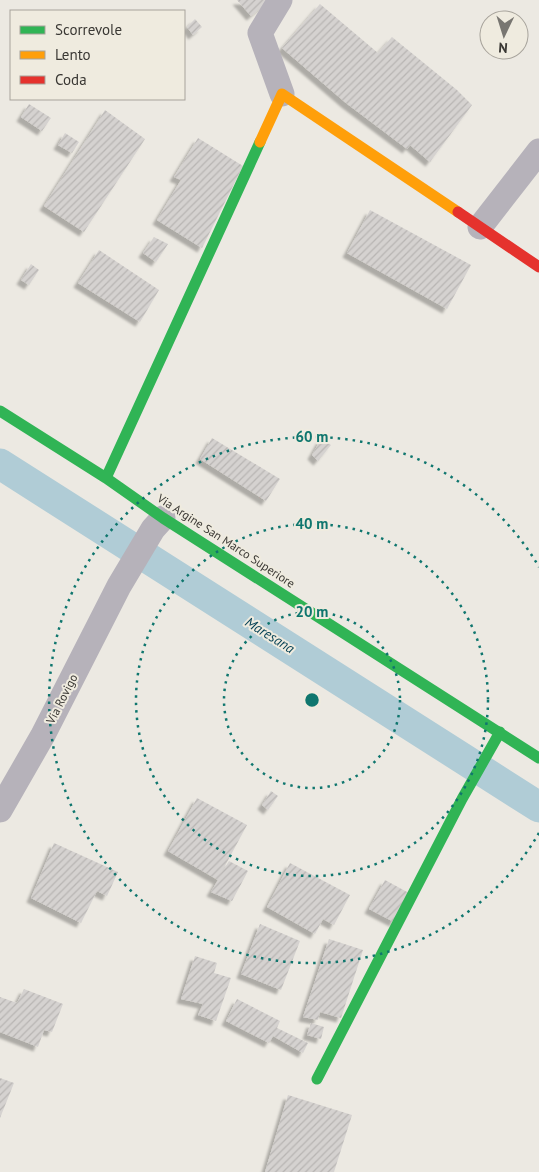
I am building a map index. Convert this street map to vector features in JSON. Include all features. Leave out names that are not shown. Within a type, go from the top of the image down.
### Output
[{"type":"street","points":[[280,0],[260,33],[282,94],[539,267]]},
{"type":"street","points":[[106,478],[282,94]]},
{"type":"street","points":[[480,227],[539,151]]},
{"type":"street","name":"Via Argine San Marco Superiore","points":[[0,411],[106,478],[158,524],[500,732],[539,758]]},
{"type":"street","name":"Via Rovigo","points":[[0,810],[43,735],[119,586],[158,524]]},
{"type":"street","points":[[317,1079],[462,799],[500,732]]},
{"type":"building","points":[[237,0],[270,0],[251,16]]},
{"type":"building","points":[[320,4],[378,53],[392,37],[457,90],[472,105],[430,162],[410,145],[407,149],[346,103],[282,48]]},
{"type":"building","points":[[195,19],[202,27],[193,35],[187,27]]},
{"type":"building","points":[[29,104],[51,118],[42,131],[21,117]]},
{"type":"building","points":[[105,110],[145,139],[84,232],[44,206]]},
{"type":"building","points":[[65,133],[79,142],[72,153],[58,145]]},
{"type":"building","points":[[198,138],[243,166],[202,248],[157,220],[181,180],[174,177]]},
{"type":"building","points":[[370,210],[471,265],[447,309],[347,253]]},
{"type":"building","points":[[154,237],[168,244],[156,262],[143,253]]},
{"type":"building","points":[[99,250],[159,290],[140,322],[78,283]]},
{"type":"building","points":[[31,264],[39,270],[29,285],[21,280]]},
{"type":"building","points":[[212,438],[280,479],[266,501],[200,459]]},
{"type":"building","points":[[321,439],[331,445],[318,461],[312,455]]},
{"type":"building","points":[[271,791],[278,796],[268,810],[262,805]]},
{"type":"building","points":[[197,798],[247,825],[220,875],[229,861],[248,871],[232,901],[211,892],[218,880],[168,851]]},
{"type":"building","points":[[54,843],[118,872],[107,896],[97,891],[81,923],[31,898]]},
{"type":"building","points":[[290,863],[350,895],[334,925],[323,919],[315,934],[267,907]]},
{"type":"building","points":[[385,880],[409,893],[394,922],[369,909]]},
{"type":"building","points":[[260,924],[300,941],[281,990],[241,974]]},
{"type":"building","points":[[329,939],[363,950],[341,1018],[320,1012],[318,1020],[303,1017]]},
{"type":"building","points":[[195,956],[217,963],[214,973],[231,978],[216,1021],[198,1015],[203,1004],[181,999]]},
{"type":"building","points":[[24,989],[63,1004],[52,1032],[44,1030],[38,1047],[0,1032],[0,997],[17,1003]]},
{"type":"building","points":[[237,999],[280,1021],[277,1028],[308,1043],[303,1053],[273,1036],[269,1043],[226,1021]]},
{"type":"building","points":[[311,1023],[324,1027],[321,1039],[307,1035]]},
{"type":"building","points":[[0,1078],[14,1083],[0,1118]]},
{"type":"building","points":[[288,1095],[352,1115],[334,1172],[265,1172]]},
{"type":"waterway","name":"Maresana","points":[[0,464],[539,807]]},
{"type":"traffic: fast","points":[[106,478],[260,142]]},
{"type":"traffic: fast","points":[[0,411],[106,478],[163,518],[539,758]]},
{"type":"traffic: fast","points":[[317,1079],[462,799],[500,732]]},
{"type":"traffic: slow","points":[[260,142],[282,94],[458,212]]},
{"type":"traffic: jam","points":[[458,212],[539,267]]}]
